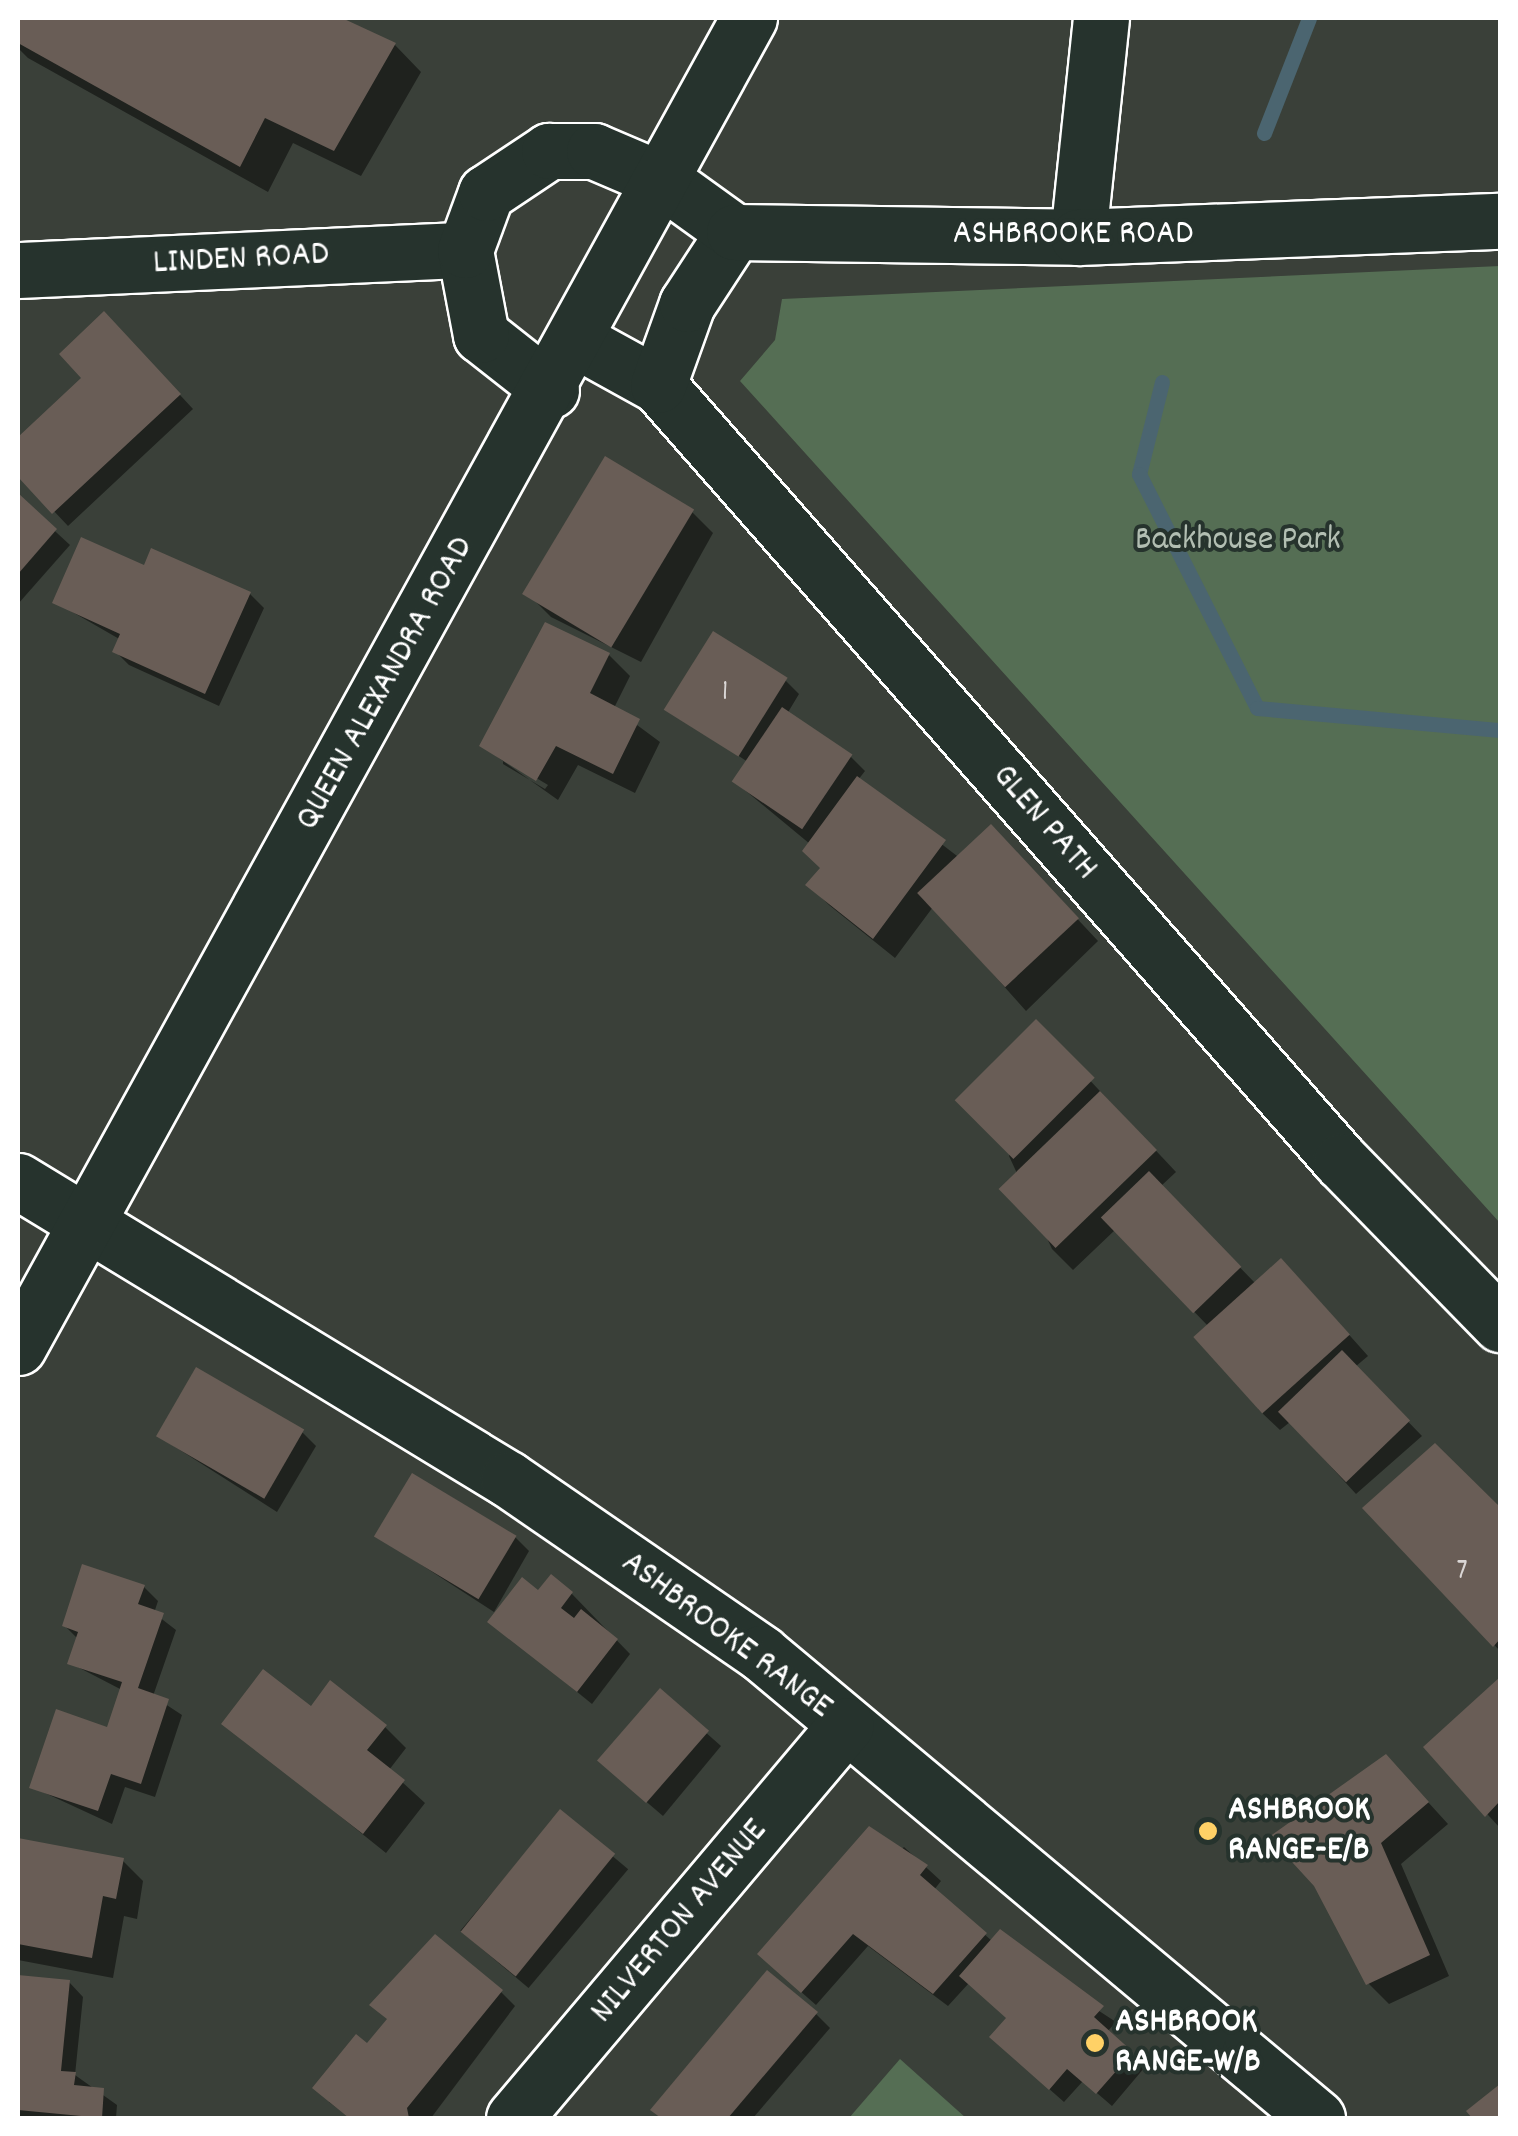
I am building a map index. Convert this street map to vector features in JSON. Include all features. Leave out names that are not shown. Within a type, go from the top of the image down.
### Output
[{"type":"street","name":"QUEEN ALEXANDRA ROAD","points":[[18,1346],[551,390],[749,18]]},
{"type":"street","points":[[1078,237],[1101,18]]},
{"type":"street","points":[[551,390],[481,334],[466,250],[486,193],[549,151],[594,151],[662,180],[734,232],[687,304],[658,385]]},
{"type":"street","name":"ASHBROOKE ROAD","points":[[734,232],[1078,237],[1500,222]]},
{"type":"street","name":"LINDEN ROAD","points":[[18,270],[466,250]]},
{"type":"street","name":"GLEN PATH","points":[[576,340],[658,385],[1341,1161],[1500,1324]]},
{"type":"street","name":"ASHBROOKE RANGE","points":[[18,1181],[88,1218],[508,1479],[760,1653],[1317,2118]]},
{"type":"street","name":"NILVERTON AVENUE","points":[[514,2118],[846,1725]]},
{"type":"green space","name":"Backhouse Park","points":[[1500,266],[1500,1223],[740,381],[775,340],[782,299]]},
{"type":"green space","points":[[900,2059],[966,2118],[849,2118]]},
{"type":"building","points":[[18,18],[342,18],[396,43],[334,151],[265,118],[240,167],[18,43]]},
{"type":"building","points":[[104,311],[181,394],[52,514],[18,477],[18,437],[81,378],[59,354]]},
{"type":"building","points":[[605,456],[694,510],[611,648],[522,594]]},
{"type":"building","points":[[18,493],[57,529],[18,574]]},
{"type":"building","points":[[81,537],[144,565],[151,548],[251,592],[205,694],[112,652],[120,634],[52,603]]},
{"type":"building","points":[[545,622],[610,653],[590,693],[640,719],[613,774],[556,746],[536,781],[479,746]]},
{"type":"building","points":[[713,631],[788,678],[738,757],[664,710]]},
{"type":"building","points":[[782,707],[852,755],[802,829],[732,782]]},
{"type":"building","points":[[857,776],[946,840],[873,939],[805,885],[820,868],[802,851]]},
{"type":"building","points":[[991,824],[1079,918],[1005,987],[917,893]]},
{"type":"building","points":[[1036,1019],[1095,1078],[1013,1159],[955,1100]]},
{"type":"building","points":[[1100,1091],[1157,1150],[1056,1248],[999,1189]]},
{"type":"building","points":[[1149,1171],[1241,1267],[1193,1313],[1101,1218]]},
{"type":"building","points":[[1281,1258],[1350,1335],[1262,1414],[1193,1337]]},
{"type":"building","points":[[1342,1350],[1410,1420],[1346,1482],[1278,1412]]},
{"type":"building","points":[[196,1367],[304,1430],[264,1499],[156,1436]]},
{"type":"building","points":[[1435,1443],[1500,1507],[1500,1639],[1493,1647],[1362,1508]]},
{"type":"building","points":[[412,1473],[517,1536],[478,1599],[374,1536]]},
{"type":"building","points":[[82,1564],[145,1585],[138,1604],[164,1613],[138,1688],[169,1699],[141,1784],[111,1774],[98,1811],[29,1788],[56,1709],[107,1727],[122,1682],[67,1664],[78,1632],[62,1626]]},
{"type":"building","points":[[551,1574],[573,1592],[561,1608],[574,1618],[581,1609],[618,1639],[577,1692],[487,1622],[522,1577],[538,1590]]},
{"type":"building","points":[[263,1669],[311,1706],[330,1680],[387,1725],[367,1750],[405,1780],[363,1834],[221,1724]]},
{"type":"building","points":[[1500,1677],[1500,1801],[1485,1817],[1423,1747]]},
{"type":"building","points":[[660,1688],[709,1731],[646,1803],[597,1760]]},
{"type":"building","points":[[1386,1754],[1429,1802],[1381,1843],[1430,1955],[1366,1985],[1314,1886],[1269,1837]]},
{"type":"building","points":[[560,1809],[615,1854],[516,1976],[461,1932]]},
{"type":"building","points":[[869,1826],[928,1865],[920,1875],[987,1933],[933,1994],[853,1934],[801,1993],[757,1954]]},
{"type":"building","points":[[18,1838],[124,1858],[116,1899],[103,1896],[92,1958],[18,1944]]},
{"type":"building","points":[[1000,1929],[1104,2006],[1094,2017],[1133,2052],[1096,2094],[1067,2069],[1049,2090],[989,2037],[1006,2018],[959,1976]]},
{"type":"building","points":[[435,1934],[503,1990],[407,2108],[409,2118],[349,2118],[312,2088],[356,2034],[367,2043],[387,2019],[369,2005]]},
{"type":"building","points":[[767,1970],[818,2012],[728,2118],[661,2118],[650,2110]]},
{"type":"building","points":[[18,1975],[70,1980],[61,2071],[76,2072],[74,2085],[104,2088],[102,2118],[18,2110]]},
{"type":"building","points":[[1500,2084],[1500,2118],[1472,2118],[1466,2111]]},
{"type":"waterway","points":[[1264,133],[1309,18]]},
{"type":"waterway","points":[[1162,382],[1139,474],[1257,708],[1500,730]]},
{"type":"place","name":"ASHBROOK RANGE-E/B","points":[[1208,1831]]},
{"type":"place","name":"ASHBROOK RANGE-W/B","points":[[1095,2043]]}]
